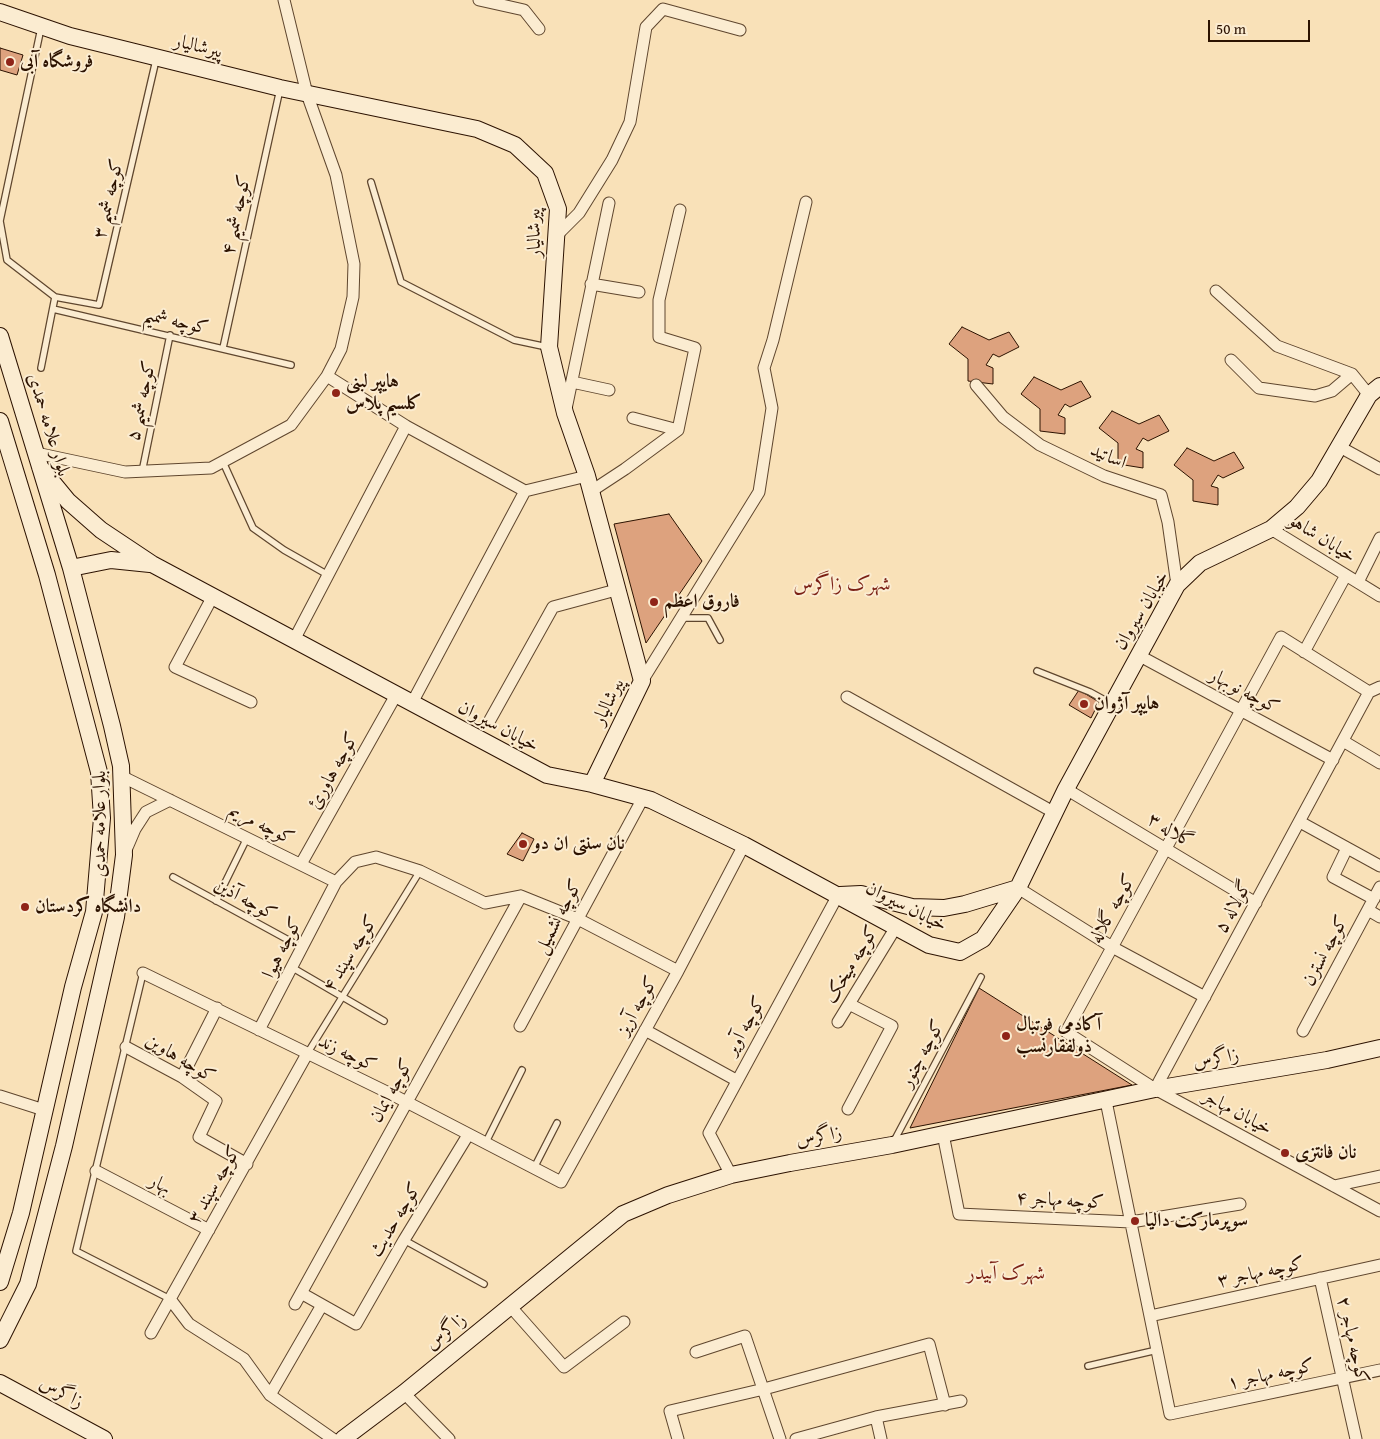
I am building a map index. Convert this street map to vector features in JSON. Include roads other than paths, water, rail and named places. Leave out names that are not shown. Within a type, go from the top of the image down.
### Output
[{"type":"street","points":[[38,460],[125,472],[211,468],[292,425],[327,376],[341,349],[353,297],[354,264],[336,175],[307,94],[284,0]]},
{"type":"street","points":[[479,0],[524,10],[539,29]]},
{"type":"street","points":[[557,235],[579,212],[612,160],[630,122],[646,27],[663,9],[740,30]]},
{"type":"street","name":"پیرشالیار","points":[[0,12],[42,27],[156,58],[307,94],[477,129],[515,145],[545,173],[558,209],[549,347],[642,681],[592,784]]},
{"type":"street","points":[[566,412],[609,202]]},
{"type":"street","points":[[642,681],[679,618],[759,492],[772,408],[764,368],[773,340],[806,202]]},
{"type":"street","points":[[327,376],[406,426],[526,491],[588,484],[625,469],[678,430],[695,348],[659,337],[659,300],[680,210]]},
{"type":"street","points":[[591,284],[639,292]]},
{"type":"street","points":[[1216,291],[1277,346],[1352,374],[1375,391]]},
{"type":"street","name":"بلوار علامه حمدی","points":[[0,336],[71,568],[112,726],[122,776],[124,855],[116,917],[97,993],[64,1146],[28,1284],[0,1340]]},
{"type":"street","points":[[1232,360],[1260,388],[1315,396],[1332,391],[1352,374]]},
{"type":"street","points":[[572,382],[609,390]]},
{"type":"street","name":"اساتید","points":[[976,385],[1003,418],[1040,445],[1104,476],[1161,495],[1168,522],[1177,585]]},
{"type":"street","name":"خیابان سیروان","points":[[38,460],[68,500],[101,530],[152,564],[396,695],[547,775],[592,784],[643,798],[744,845],[930,945],[960,952],[983,939],[1018,888],[1066,789],[1177,585],[1200,563],[1271,528],[1297,507],[1319,481],[1338,446],[1375,391]]},
{"type":"street","points":[[633,418],[678,430]]},
{"type":"street","name":"بلوار علامه حمدی","points":[[0,421],[47,575],[99,772],[102,818],[94,912],[73,988],[21,1213],[0,1282]]},
{"type":"street","points":[[294,640],[406,426]]},
{"type":"street","points":[[1338,446],[1380,469]]},
{"type":"street","points":[[412,703],[526,491]]},
{"type":"street","name":"خیابان شاهو","points":[[1271,528],[1380,596]]},
{"type":"street","points":[[1358,582],[1380,538]]},
{"type":"street","points":[[71,568],[111,560],[152,564]]},
{"type":"street","points":[[1346,575],[1304,652],[1369,692],[1380,686]]},
{"type":"street","points":[[490,720],[553,607],[616,590]]},
{"type":"street","points":[[213,596],[175,667],[251,702]]},
{"type":"street","name":"کوچه گلاله","points":[[1155,1089],[1066,1032],[1281,637],[1304,652]]},
{"type":"street","name":"کوچه نوبهار","points":[[1138,655],[1333,760]]},
{"type":"street","name":"گولاله ۵","points":[[1155,1089],[1369,692]]},
{"type":"street","name":"کوچه هاورئ","points":[[301,864],[396,695]]},
{"type":"street","points":[[847,697],[1054,813]]},
{"type":"street","points":[[1343,741],[1380,763]]},
{"type":"street","name":"کوچه مریم","points":[[122,776],[336,882]]},
{"type":"street","name":"گلاله ۳","points":[[1066,789],[1256,903]]},
{"type":"street","name":"کوچه نشمیل","points":[[520,1026],[643,798]]},
{"type":"street","points":[[124,855],[134,830],[146,812],[170,800]]},
{"type":"street","points":[[1300,822],[1380,866]]},
{"type":"street","name":"کوچه آریز","points":[[561,1182],[678,970],[744,845]]},
{"type":"street","points":[[1347,848],[1333,877],[1374,899]]},
{"type":"street","name":"کوچه هیوا","points":[[259,1030],[293,968],[336,882],[355,862],[376,857],[420,871],[485,903],[522,896]]},
{"type":"street","name":"کوچه نسترن","points":[[1303,1031],[1380,887]]},
{"type":"street","points":[[1018,888],[1112,947],[1205,997]]},
{"type":"street","name":"خیابان سیروان","points":[[838,895],[861,894],[912,907],[944,908],[965,904],[1018,888]]},
{"type":"street","name":"کوچه آویر","points":[[731,1175],[709,1133],[736,1080],[838,895]]},
{"type":"street","points":[[522,896],[578,919],[678,970]]},
{"type":"street","name":"کوچه ایمان","points":[[294,1304],[522,896]]},
{"type":"street","points":[[1368,910],[1380,917]]},
{"type":"street","name":"کوچه میخک","points":[[838,1022],[896,926]]},
{"type":"street","name":"کوچه زند","points":[[144,973],[406,1102],[561,1182]]},
{"type":"street","points":[[73,988],[97,993]]},
{"type":"street","points":[[848,1109],[892,1026],[849,1004]]},
{"type":"street","points":[[182,1077],[217,1008]]},
{"type":"street","points":[[645,1030],[736,1080]]},
{"type":"street","name":"کوچه هاوین","points":[[126,1047],[182,1077],[216,1101],[199,1137],[247,1164]]},
{"type":"street","name":"زاگرس","points":[[343,1439],[404,1393],[623,1214],[668,1196],[731,1175],[892,1145],[1106,1101],[1155,1089],[1327,1060],[1380,1048]]},
{"type":"street","name":"کوچه سپند ۳","points":[[151,1333],[307,1054]]},
{"type":"street","name":"خیابان مهاجر","points":[[1155,1089],[1380,1211]]},
{"type":"street","points":[[0,1096],[44,1110]]},
{"type":"street","points":[[1106,1101],[1157,1350]]},
{"type":"street","name":"کوچه مهاجر ۴","points":[[943,1134],[959,1214],[1131,1222],[1240,1204]]},
{"type":"street","name":"کوچه حدیث","points":[[322,1305],[356,1324],[404,1240],[468,1135]]},
{"type":"street","name":"بهار","points":[[96,1171],[208,1230]]},
{"type":"street","points":[[1334,1186],[1380,1176]]},
{"type":"street","name":"کوچه مهاجر ۳","points":[[1150,1316],[1380,1265]]},
{"type":"street","name":"کوچه مهاجر ۲","points":[[1320,1278],[1356,1439]]},
{"type":"street","points":[[270,1395],[322,1305],[301,1293]]},
{"type":"street","points":[[170,1299],[189,1324],[244,1359],[270,1395],[333,1439]]},
{"type":"street","points":[[510,1306],[564,1367],[624,1322]]},
{"type":"street","points":[[696,1352],[745,1336],[780,1439]]},
{"type":"street","points":[[678,1439],[670,1411],[764,1389],[928,1344],[945,1405]]},
{"type":"street","name":"کوچه مهاجر ۱","points":[[1157,1350],[1170,1414],[1380,1370]]},
{"type":"street","name":"زاگرس","points":[[0,1383],[104,1439]]},
{"type":"street","points":[[404,1393],[449,1439]]},
{"type":"street","points":[[796,1439],[876,1417],[961,1401]]},
{"type":"street","points":[[876,1417],[881,1439]]},
{"type":"lane","points":[[41,368],[55,296],[7,260],[0,221],[42,27]]},
{"type":"lane","name":"کوچه شمیم ۳","points":[[55,296],[99,305],[156,58]]},
{"type":"lane","name":"کوچه شمیم ۴","points":[[223,348],[280,88]]},
{"type":"lane","points":[[371,182],[401,282],[514,340],[549,347]]},
{"type":"lane","name":"کوچه شمیم","points":[[53,309],[291,365]]},
{"type":"lane","name":"کوچه شمیم ۵","points":[[142,472],[170,335]]},
{"type":"lane","points":[[223,462],[252,528],[284,550],[328,575]]},
{"type":"lane","points":[[679,618],[708,618],[720,640]]},
{"type":"lane","points":[[1037,672],[1090,692],[1112,704]]},
{"type":"lane","points":[[216,901],[247,838]]},
{"type":"lane","name":"کوچه سپند ۴","points":[[307,1054],[420,871]]},
{"type":"lane","name":"کوچه آذین","points":[[173,877],[303,948]]},
{"type":"lane","points":[[293,968],[384,1021]]},
{"type":"lane","points":[[144,973],[76,1251],[170,1299]]},
{"type":"lane","name":"کوچه چنور","points":[[892,1145],[981,977]]},
{"type":"lane","points":[[485,1144],[522,1070]]},
{"type":"lane","points":[[534,1168],[556,1123]]},
{"type":"lane","points":[[404,1240],[484,1284]]},
{"type":"lane","points":[[1088,1366],[1157,1350]]},
{"type":"place","name":"فروشگاه آبی","points":[[10,62]]},
{"type":"place","name":"هایپر لبنی کلسیم پلاس","points":[[336,393]]},
{"type":"place","name":"فاروق اعظم","points":[[654,602]]},
{"type":"place","name":"هایپر آژوان","points":[[1084,704]]},
{"type":"place","name":"نان سنتی ان دو","points":[[523,844]]},
{"type":"place","name":"دانشگاه کردستان","points":[[25,907]]},
{"type":"place","name":"آکادمی فوتبال ذولفقارنسب","points":[[1006,1036]]},
{"type":"place","name":"نان فانتزی","points":[[1285,1153]]},
{"type":"place","name":"سوپرمارکت دالیا","points":[[1135,1221]]},
{"type":"district","name":"شهرک زاگرس","points":[[842,585]]},
{"type":"district","name":"شهرک آبیدر","points":[[1006,1274]]}]
